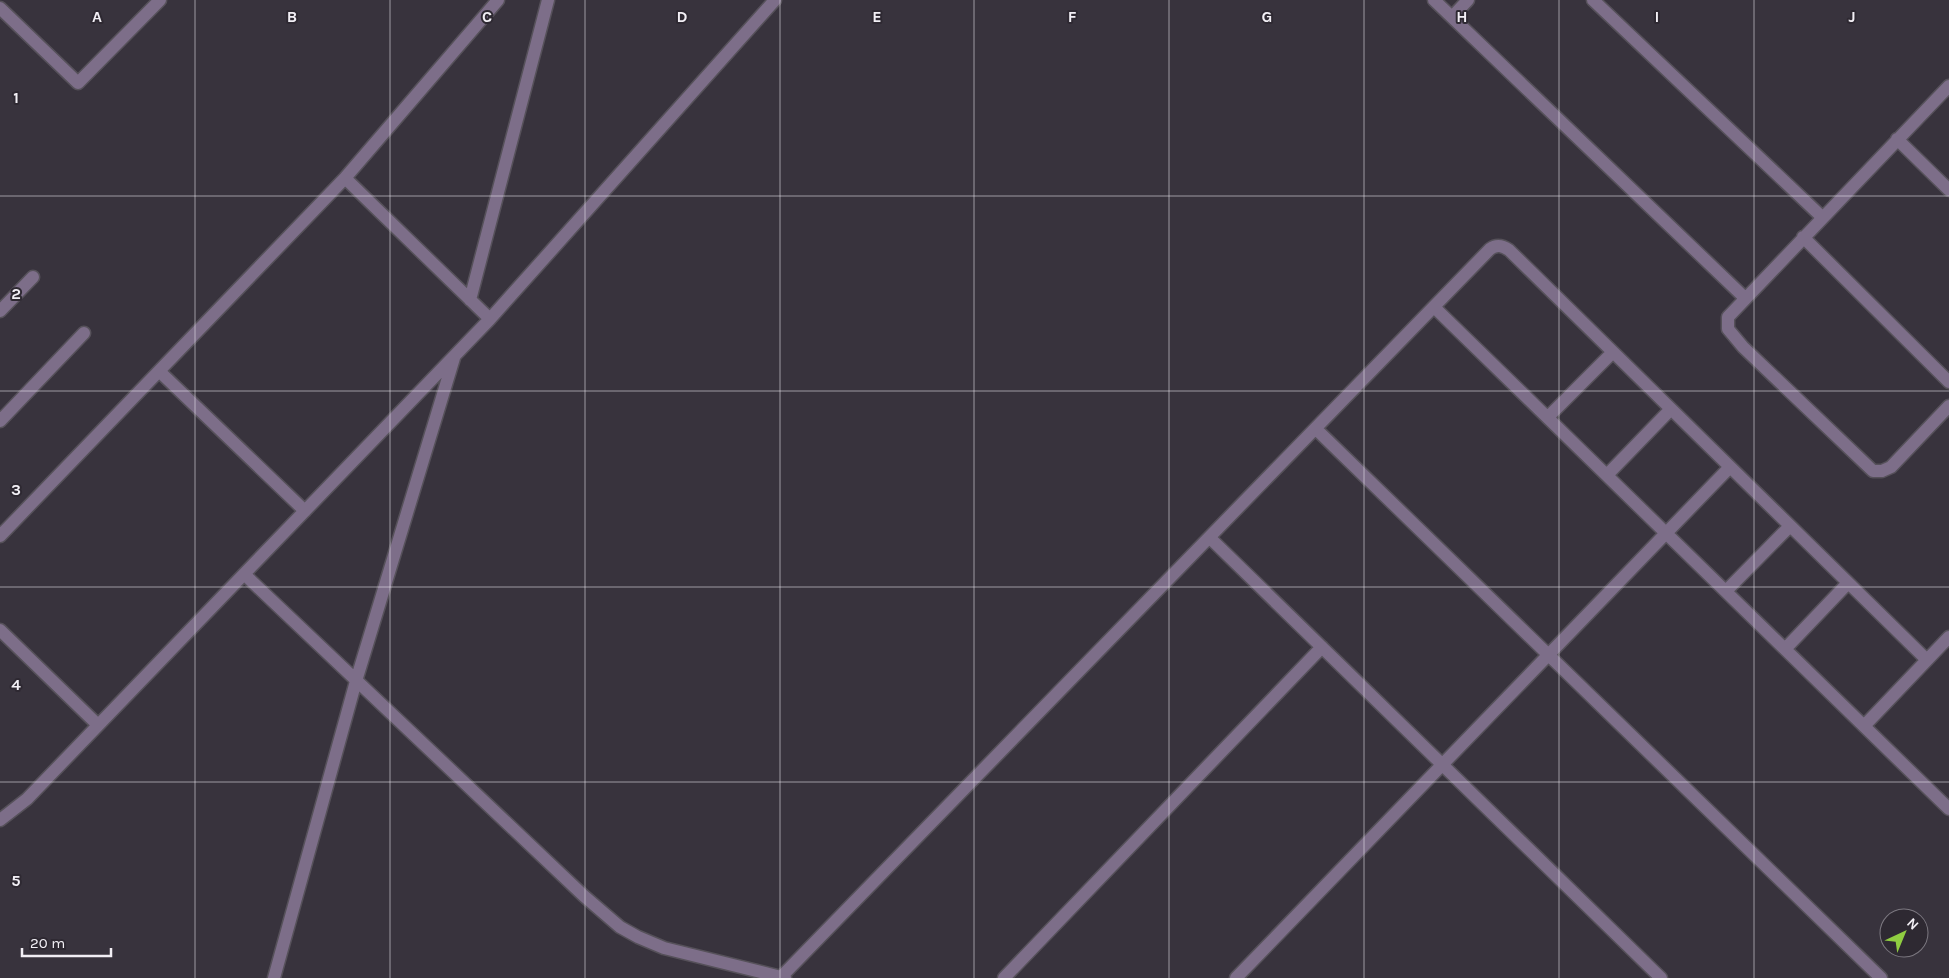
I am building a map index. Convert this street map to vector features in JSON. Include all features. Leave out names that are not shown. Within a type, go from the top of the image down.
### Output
[{"type":"street","points":[[0,8],[78,83],[160,0]]},
{"type":"street","points":[[0,536],[345,178],[498,0]]},
{"type":"street","points":[[470,300],[548,0]]},
{"type":"street","points":[[0,820],[27,799],[490,319],[775,0]]},
{"type":"street","points":[[1434,0],[1745,298]]},
{"type":"street","points":[[1452,17],[1468,0]]},
{"type":"street","points":[[1593,0],[1822,217]]},
{"type":"street","points":[[1949,86],[1745,298],[1728,317],[1728,329],[1743,347],[1873,471],[1882,471],[1890,467],[1949,406]]},
{"type":"street","points":[[1898,139],[1949,190]]},
{"type":"street","points":[[345,178],[490,319]]},
{"type":"street","points":[[1803,237],[1949,382]]},
{"type":"street","points":[[244,574],[590,901],[620,927],[638,938],[664,948],[783,978],[1490,249],[1501,246],[1509,250],[1927,660]]},
{"type":"street","points":[[0,311],[33,277]]},
{"type":"street","points":[[1434,307],[1949,809]]},
{"type":"street","points":[[0,421],[84,333]]},
{"type":"street","points":[[1548,417],[1612,352]]},
{"type":"street","points":[[274,978],[356,681],[455,356]]},
{"type":"street","points":[[159,371],[305,511]]},
{"type":"street","points":[[1607,475],[1671,410]]},
{"type":"street","points":[[1316,429],[1881,978]]},
{"type":"street","points":[[1236,978],[1730,467]]},
{"type":"street","points":[[1726,591],[1790,526]]},
{"type":"street","points":[[1210,538],[1661,978]]},
{"type":"street","points":[[1785,649],[1848,583]]},
{"type":"street","points":[[0,630],[98,725]]},
{"type":"street","points":[[1864,726],[1949,637]]},
{"type":"street","points":[[1004,978],[1322,647]]}]
